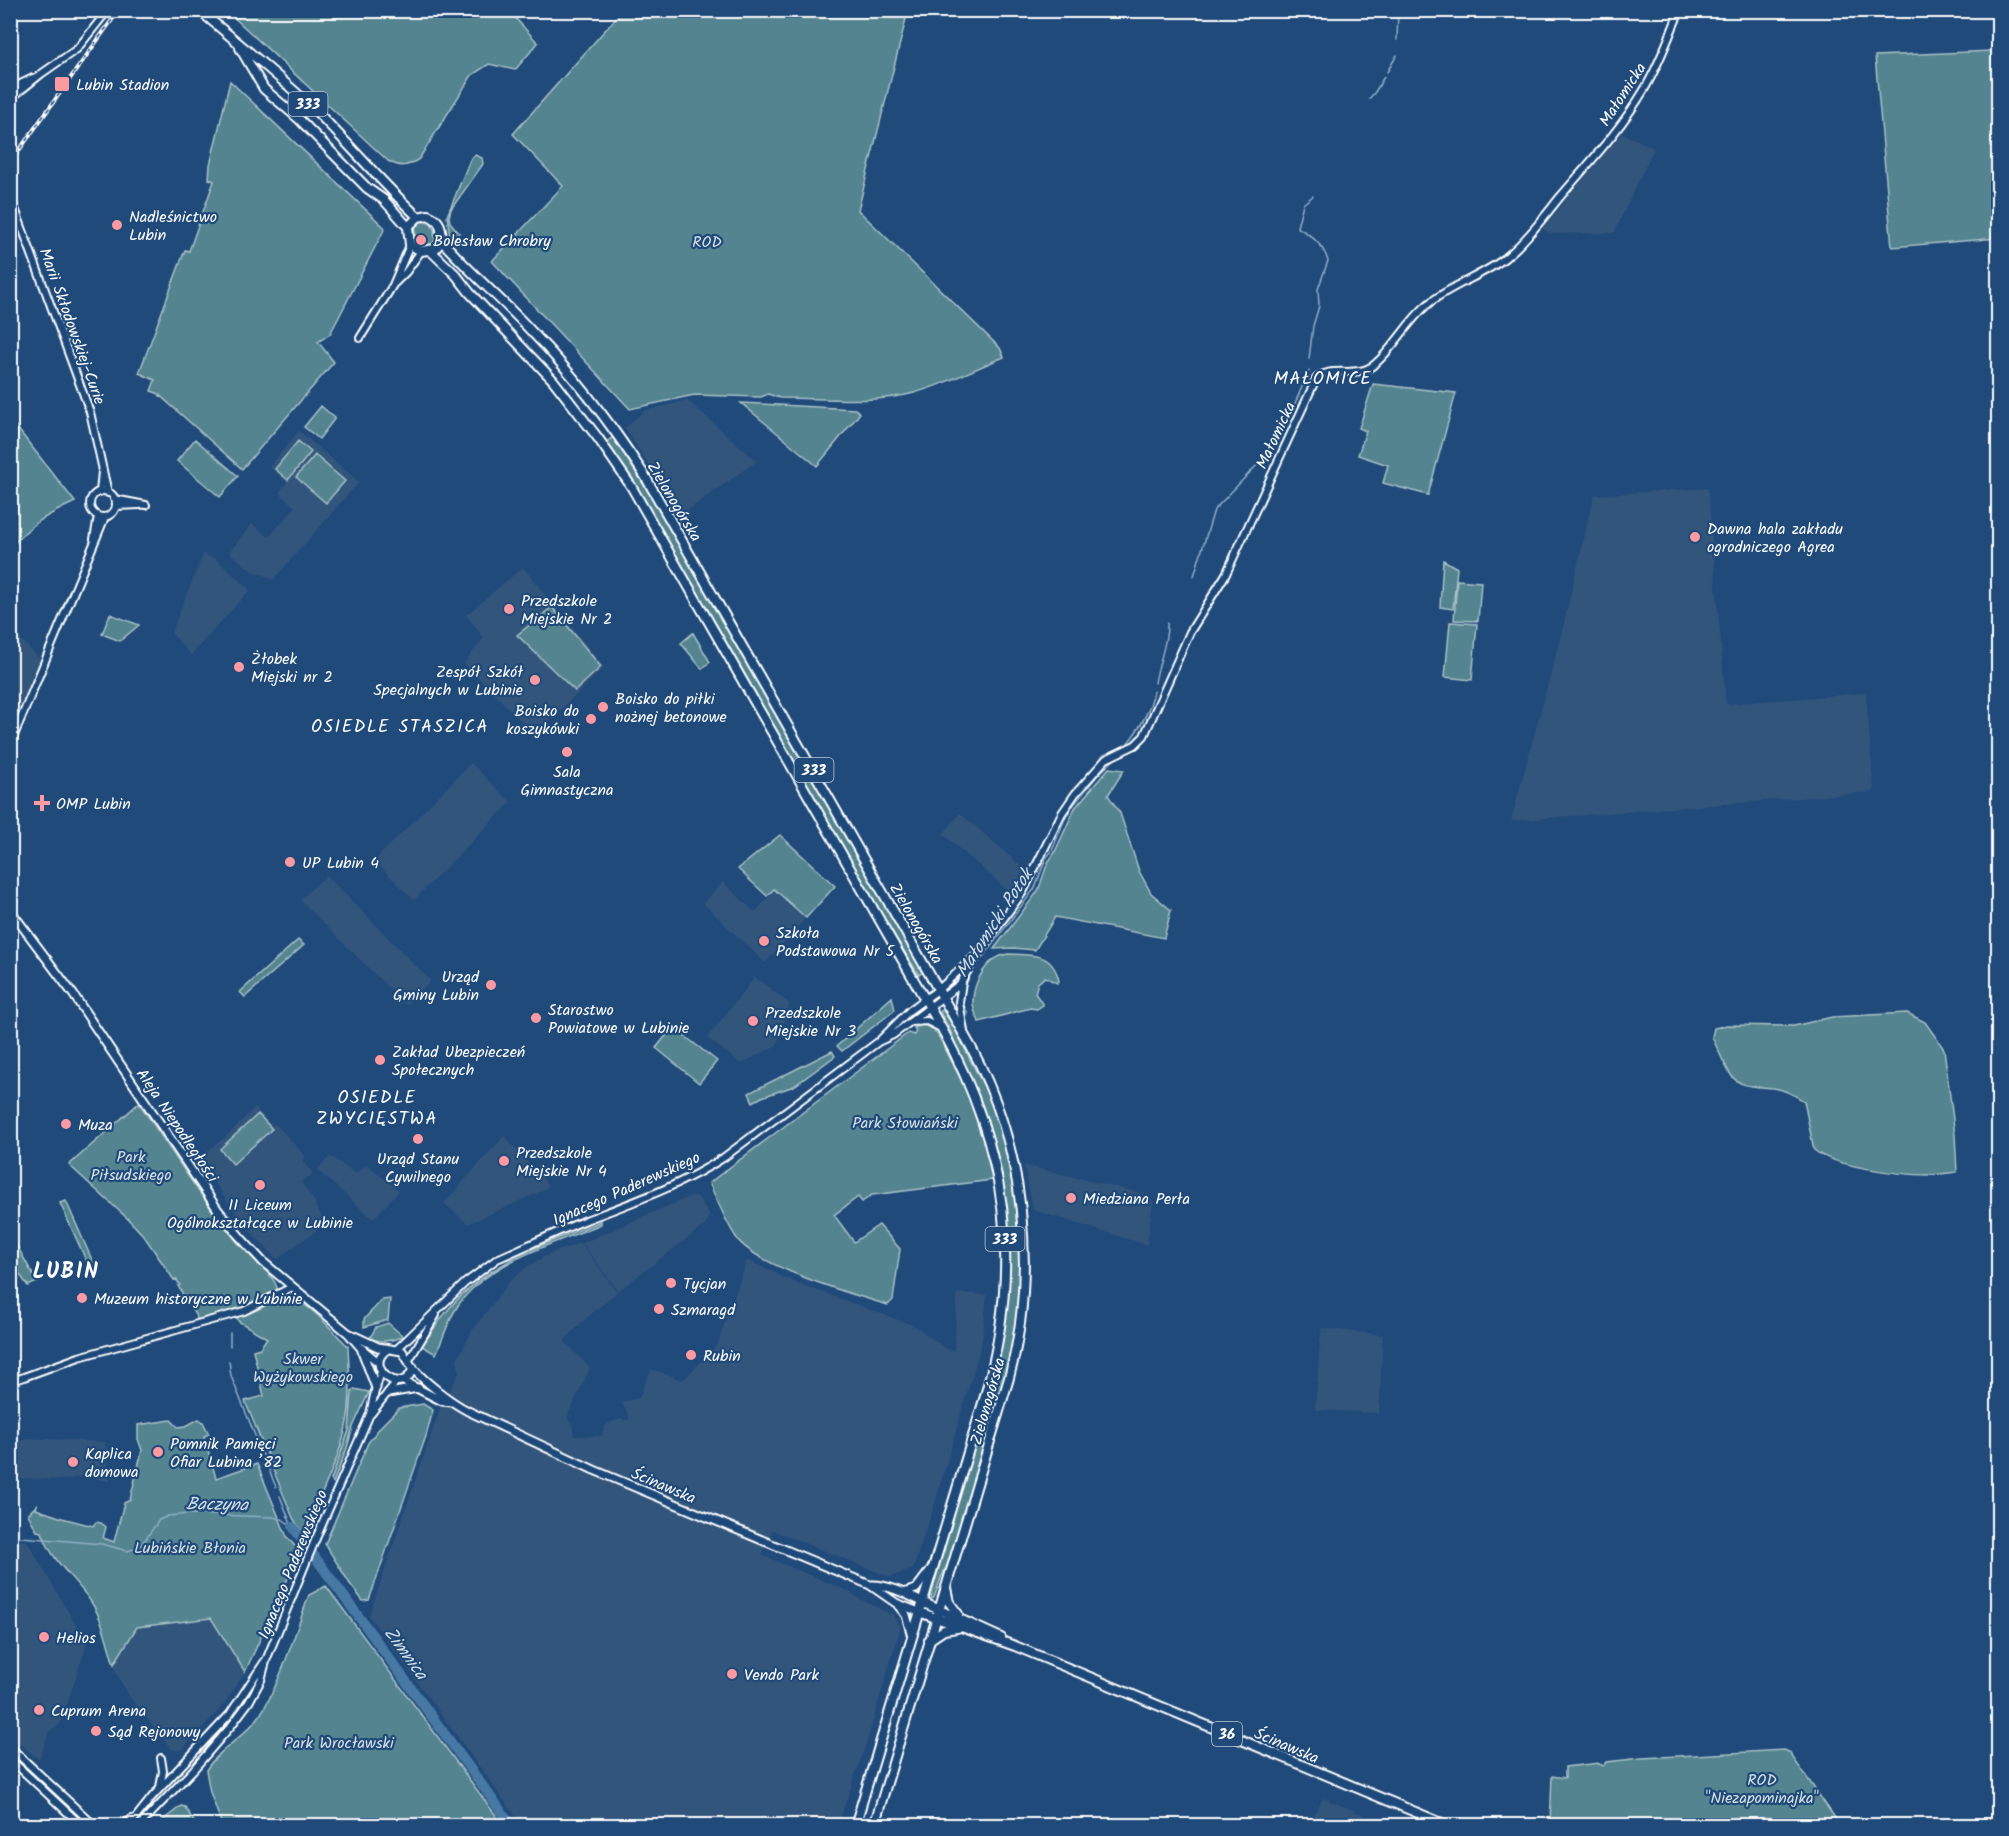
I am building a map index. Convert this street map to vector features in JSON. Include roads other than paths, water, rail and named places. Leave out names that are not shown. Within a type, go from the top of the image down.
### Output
[{"type":"main road","name":"333","points":[[199,10],[311,106],[418,217],[428,216],[439,222],[442,241]]},
{"type":"main road","name":"333","points":[[238,44],[264,89],[299,119],[367,188],[384,200],[408,227]]},
{"type":"main road","points":[[418,217],[408,227],[411,245],[421,251],[430,251],[442,241]]},
{"type":"main road","name":"Zielonogórska","points":[[442,241],[562,364],[610,424],[635,460],[965,1035],[988,1080],[1001,1118],[1011,1157],[1022,1230],[1023,1281],[1018,1334],[1011,1367],[874,1826]]},
{"type":"main road","name":"Zielonogórska","points":[[430,251],[456,275],[470,293],[553,380],[589,425],[623,474],[942,1029],[970,1086],[989,1139],[1002,1203],[1006,1264],[1003,1311],[996,1354],[855,1826]]},
{"type":"main road","name":"Aleja Niepodległości","points":[[10,910],[96,1026],[218,1210],[252,1251],[348,1333],[378,1362]]},
{"type":"main road","name":"Aleja Niepodległości","points":[[348,1333],[388,1349]]},
{"type":"main road","points":[[361,1348],[376,1388]]},
{"type":"main road","points":[[388,1349],[397,1349],[402,1351],[413,1367],[411,1373],[399,1381],[390,1380],[381,1372],[378,1362],[379,1357],[388,1349]]},
{"type":"main road","name":"Ścinawska","points":[[413,1367],[451,1402],[594,1470],[870,1585],[896,1603],[936,1618],[962,1623]]},
{"type":"main road","name":"Ścinawska","points":[[399,1381],[442,1401],[451,1402]]},
{"type":"main road","points":[[388,1393],[418,1388]]},
{"type":"main road","points":[[903,1593],[912,1591],[920,1585],[933,1567]]},
{"type":"main road","name":"Ścinawska","points":[[870,1585],[876,1584],[922,1602]]},
{"type":"main road","points":[[929,1640],[944,1630],[962,1623],[947,1598],[946,1584]]},
{"type":"main road","name":"36","points":[[922,1602],[939,1609]]},
{"type":"main road","points":[[896,1603],[906,1615],[912,1637]]},
{"type":"main road","name":"Ścinawska","points":[[939,1609],[962,1623],[1016,1646],[1449,1826]]},
{"type":"street","points":[[10,99],[77,49],[108,10]]},
{"type":"street","name":"Małomicka","points":[[941,993],[962,981],[979,952],[1020,896],[1062,813],[1075,794],[1103,761],[1112,754],[1137,743],[1145,734],[1191,630],[1226,574],[1316,379],[1326,373],[1356,373],[1371,367],[1430,303],[1491,267],[1515,249],[1590,162],[1636,102],[1657,65],[1680,10]]},
{"type":"street","points":[[10,89],[41,74]]},
{"type":"street","name":"Marii Skłodowskiej-Curie","points":[[10,195],[90,412],[108,493]]},
{"type":"street","points":[[360,338],[393,285],[411,245]]},
{"type":"street","points":[[393,285],[421,251]]},
{"type":"street","name":"Marii Skłodowskiej-Curie","points":[[100,492],[103,468]]},
{"type":"street","points":[[100,492],[108,493],[115,502],[110,515],[102,516],[92,512],[90,502],[100,492]]},
{"type":"street","points":[[115,502],[135,502],[145,505]]},
{"type":"street","points":[[10,745],[94,540],[100,532],[102,516]]},
{"type":"street","name":"Małomicka","points":[[941,993],[979,952]]},
{"type":"street","points":[[962,981],[959,1002],[965,1035]]},
{"type":"street","points":[[878,1042],[887,1031],[924,999],[941,993]]},
{"type":"street","points":[[878,1042],[910,1022],[929,1007],[941,993]]},
{"type":"street","points":[[910,1022],[927,1022],[942,1029]]},
{"type":"street","name":"Ignacego Paderewskiego","points":[[397,1349],[465,1283],[497,1259],[585,1221],[639,1201],[700,1173],[878,1042]]},
{"type":"street","points":[[10,1382],[118,1345],[244,1311],[292,1287]]},
{"type":"street","name":"Ignacego Paderewskiego","points":[[409,1360],[439,1309]]},
{"type":"street","name":"Ignacego Paderewskiego","points":[[139,1826],[193,1770],[238,1718],[261,1680],[267,1658],[307,1560],[370,1414],[381,1372]]},
{"type":"street","name":"Ignacego Paderewskiego","points":[[370,1414],[399,1381]]},
{"type":"street","name":"Ignacego Paderewskiego","points":[[129,1826],[160,1788],[230,1714],[267,1658]]},
{"type":"street","points":[[10,1747],[95,1825]]},
{"type":"street","points":[[160,1788],[163,1770],[161,1758]]},
{"type":"street","points":[[10,1759],[82,1826]]},
{"type":"street","points":[[121,1826],[135,1817]]},
{"type":"waterway","name":"Małomicki Potok","points":[[1397,40],[1398,10]]},
{"type":"waterway","name":"Małomicki Potok","points":[[1387,72],[1397,55]]},
{"type":"waterway","name":"Małomicki Potok","points":[[1369,99],[1384,77]]},
{"type":"waterway","name":"Małomicki Potok","points":[[1309,359],[1313,326],[1319,306],[1318,289],[1328,261],[1316,241],[1297,227],[1303,204],[1313,196]]},
{"type":"waterway","name":"Małomicki Potok","points":[[1264,458],[1285,426],[1309,371]]},
{"type":"waterway","name":"Małomicki Potok","points":[[1194,576],[1214,510],[1258,464]]},
{"type":"waterway","name":"Małomicki Potok","points":[[1155,683],[1166,638],[1167,623]]},
{"type":"waterway","name":"Małomicki Potok","points":[[1127,744],[1144,719],[1154,691]]},
{"type":"waterway","name":"Małomicki Potok","points":[[968,1015],[963,1003],[963,994],[970,974],[1035,888],[1046,858],[1052,851],[1072,807],[1098,775],[1116,758]]},
{"type":"waterway","name":"Zimnica","points":[[230,1333],[230,1346]]},
{"type":"waterway","name":"Zimnica","points":[[229,1361],[231,1376],[276,1487]]},
{"type":"waterway","name":"Zimnica","points":[[280,1496],[291,1524]]},
{"type":"waterway","name":"Baczyna","points":[[10,1536],[102,1544],[127,1551],[142,1544],[159,1520],[168,1516],[189,1514],[272,1517],[282,1519],[293,1527]]},
{"type":"waterway","name":"Zimnica","points":[[293,1527],[512,1826]]},
{"type":"railway","points":[[10,163],[119,10]]},
{"type":"place","name":"Lubin Stadion","points":[[62,84]]},
{"type":"place","name":"Nadleśnictwo Lubin","points":[[117,225]]},
{"type":"place","name":"Bolesław Chrobry","points":[[421,240]]},
{"type":"place","name":"Dawna hala zakładu ogrodniczego Agrea","points":[[1695,537]]},
{"type":"place","name":"Przedszkole Miejskie Nr 2","points":[[509,609]]},
{"type":"place","name":"Żłobek Miejski nr 2","points":[[239,667]]},
{"type":"place","name":"Zespół Szkół Specjalnych w Lubinie","points":[[535,680]]},
{"type":"place","name":"Boisko do piłki nożnej betonowe","points":[[603,707]]},
{"type":"place","name":"Boisko do koszykówki","points":[[591,719]]},
{"type":"place","name":"Sala Gimnastyczna","points":[[567,752]]},
{"type":"place","name":"OMP Lubin","points":[[42,803]]},
{"type":"place","name":"UP Lubin 4","points":[[290,862]]},
{"type":"place","name":"Szkoła Podstawowa Nr 5","points":[[764,941]]},
{"type":"place","name":"Urząd Gminy Lubin","points":[[491,985]]},
{"type":"place","name":"Starostwo Powiatowe w Lubinie","points":[[536,1018]]},
{"type":"place","name":"Przedszkole Miejskie Nr 3","points":[[753,1021]]},
{"type":"place","name":"Zakład Ubezpieczeń Społecznych","points":[[380,1060]]},
{"type":"place","name":"Muza","points":[[66,1124]]},
{"type":"place","name":"Urząd Stanu Cywilnego","points":[[418,1139]]},
{"type":"place","name":"Przedszkole Miejskie Nr 4","points":[[504,1161]]},
{"type":"place","name":"II Liceum Ogólnokształcące w Lubinie","points":[[260,1185]]},
{"type":"place","name":"Miedziana Perła","points":[[1071,1198]]},
{"type":"place","name":"Tycjan","points":[[671,1283]]},
{"type":"place","name":"Muzeum historyczne w Lubinie","points":[[82,1298]]},
{"type":"place","name":"Szmaragd","points":[[659,1309]]},
{"type":"place","name":"Rubin","points":[[691,1355]]},
{"type":"place","name":"Pomnik Pamięci Ofiar Lubina ’82","points":[[158,1452]]},
{"type":"place","name":"Kaplica domowa","points":[[73,1462]]},
{"type":"place","name":"Helios","points":[[44,1637]]},
{"type":"place","name":"Vendo Park","points":[[732,1674]]},
{"type":"place","name":"Cuprum Arena","points":[[39,1710]]},
{"type":"place","name":"Sąd Rejonowy","points":[[96,1731]]},
{"type":"district","name":"MAŁOMICE","points":[[1323,378]]},
{"type":"district","name":"OSIEDLE STASZICA","points":[[400,726]]},
{"type":"district","name":"OSIEDLE ZWYCIĘSTWA","points":[[377,1107]]},
{"type":"district","name":"LUBIN","points":[[66,1270]]},
{"type":"park label","name":"ROD","points":[[707,241]]},
{"type":"park label","name":"Park Słowiański","points":[[905,1122]]},
{"type":"park label","name":"Park Piłsudskiego","points":[[131,1165]]},
{"type":"park label","name":"Skwer Wyżykowskiego","points":[[303,1367]]},
{"type":"park label","name":"Lubińskie Błonia","points":[[190,1547]]},
{"type":"park label","name":"Park Wrocławski","points":[[339,1742]]},
{"type":"park label","name":"ROD \"Niezapominajka\"","points":[[1762,1788]]}]
